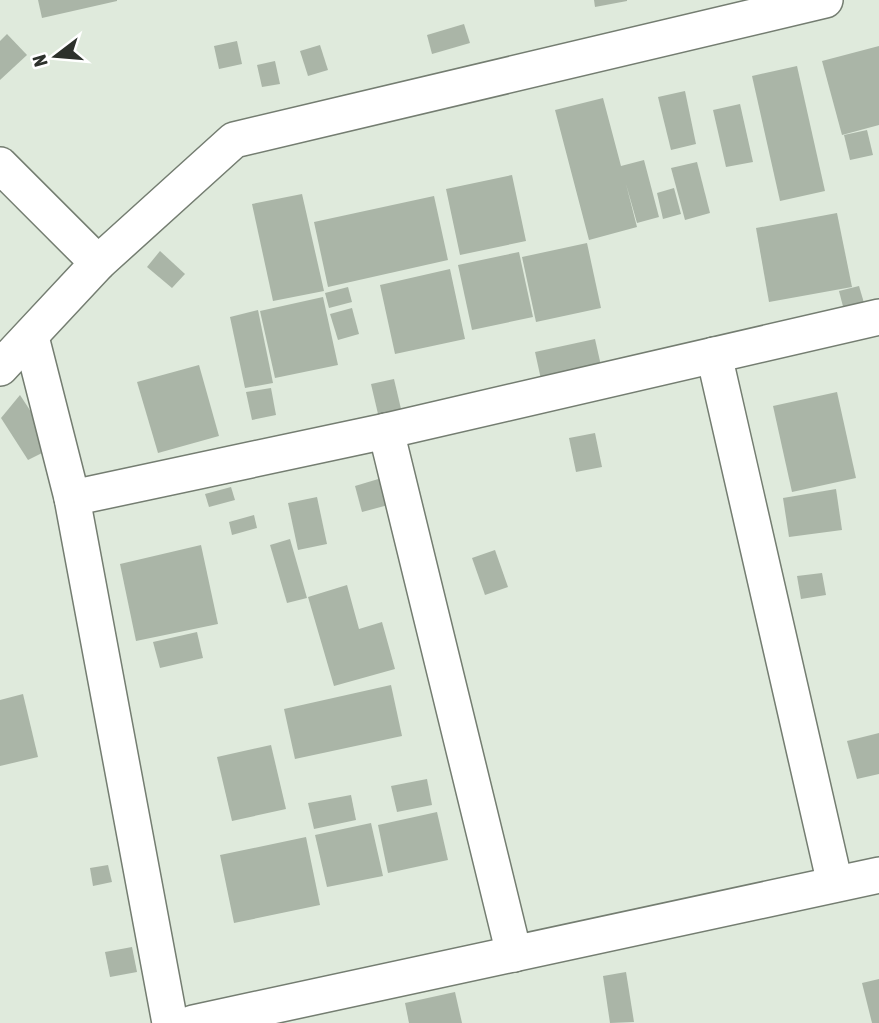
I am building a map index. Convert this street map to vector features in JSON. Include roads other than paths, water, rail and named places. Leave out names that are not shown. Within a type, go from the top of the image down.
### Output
[{"type":"street","points":[[0,368],[98,263],[234,140],[825,0]]},
{"type":"street","points":[[0,165],[98,263]]},
{"type":"street","points":[[72,498],[386,431],[879,317]]},
{"type":"street","points":[[31,337],[72,498],[170,1023]]},
{"type":"street","points":[[714,355],[835,884]]},
{"type":"street","points":[[386,431],[514,954]]},
{"type":"street","points":[[193,1023],[879,875]]}]
